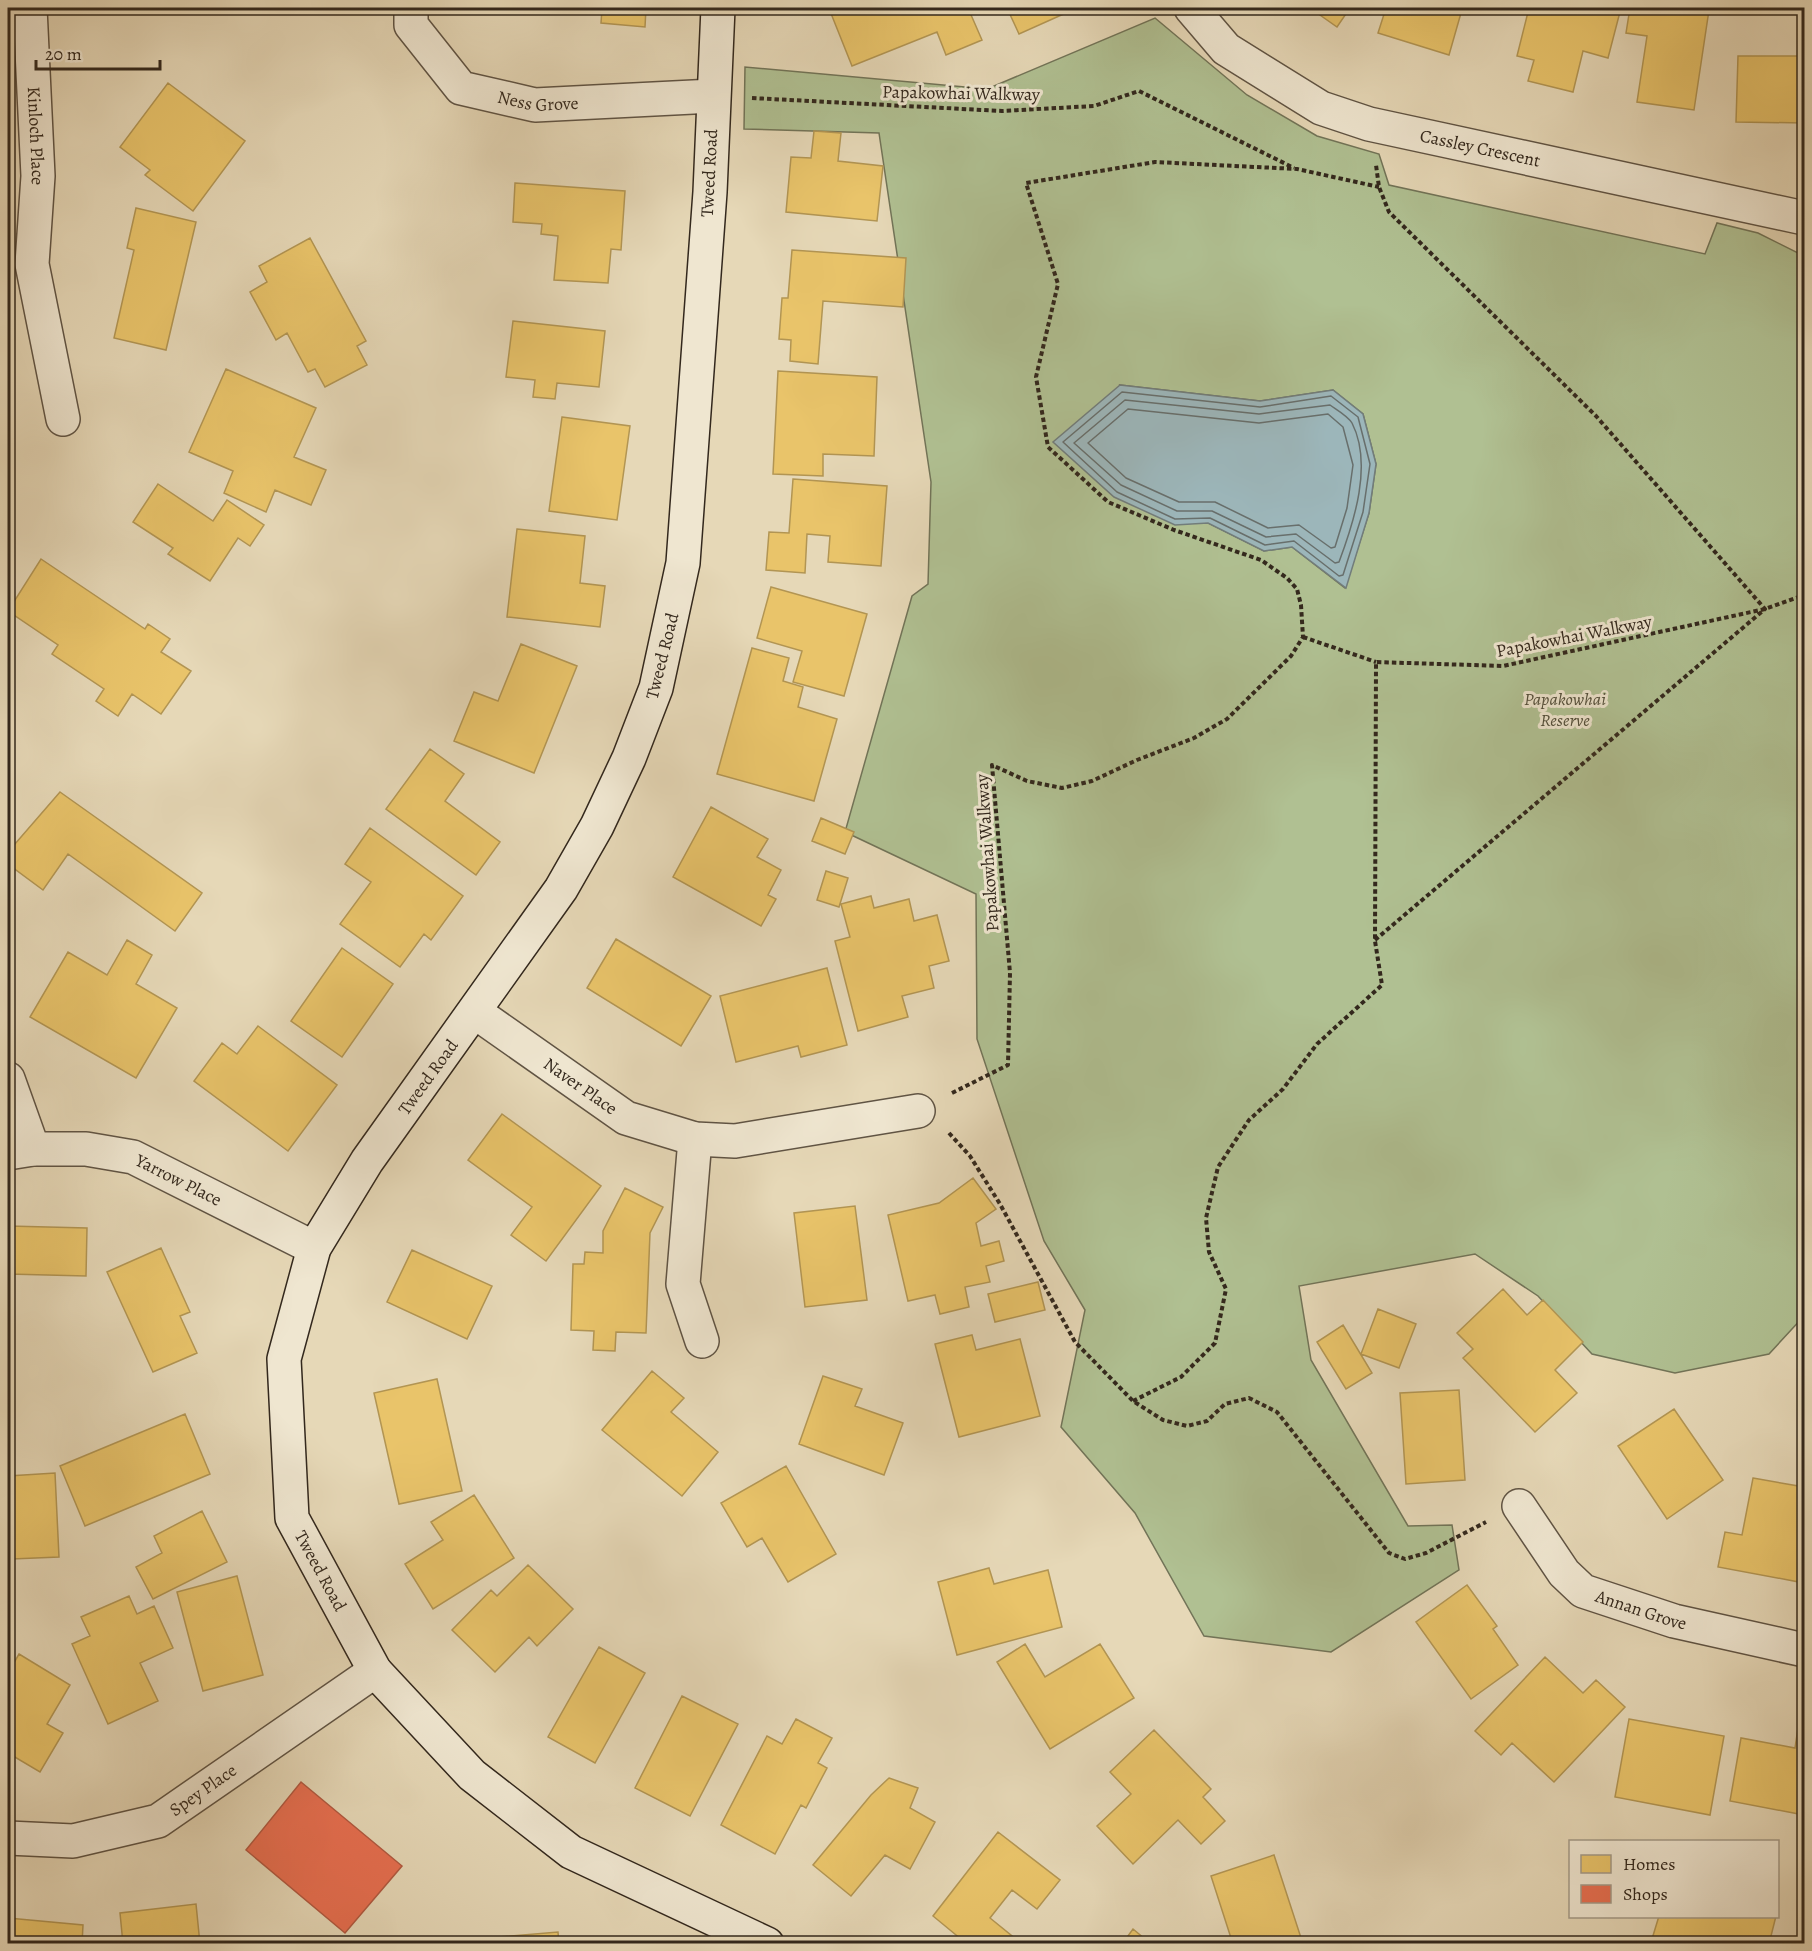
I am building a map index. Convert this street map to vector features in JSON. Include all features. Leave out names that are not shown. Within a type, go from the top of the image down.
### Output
[{"type":"street","name":"Kinloch Place","points":[[30,8],[38,176],[20,264],[63,419]]},
{"type":"street","name":"Ness Grove","points":[[411,8],[411,25],[461,88],[535,105],[713,96]]},
{"type":"street","name":"Tweed Road","points":[[718,8],[710,192],[683,563],[656,688],[629,758],[597,826],[561,889],[367,1161],[314,1248],[284,1359],[292,1518],[375,1671],[471,1776],[571,1852],[767,1944]]},
{"type":"street","name":"Cassley Crescent","points":[[1191,8],[1226,49],[1322,108],[1369,124],[1804,218]]},
{"type":"street","name":"Naver Place","points":[[475,1012],[626,1118],[695,1139],[735,1141],[918,1110]]},
{"type":"street","name":"Yarrow Place","points":[[8,1079],[20,1151],[86,1149],[133,1157],[314,1248]]},
{"type":"street","points":[[695,1139],[683,1284],[702,1341]]},
{"type":"street","name":"Annan Grove","points":[[1519,1506],[1564,1573],[1583,1591],[1674,1621],[1804,1650]]},
{"type":"street","name":"Spey Place","points":[[8,1839],[73,1841],[158,1821],[375,1671]]},
{"type":"path","name":"Papakowhai Walkway","points":[[713,96],[1002,111],[1094,106],[1139,91],[1297,169]]},
{"type":"path","points":[[1369,124],[1379,187],[1389,212],[1596,416],[1765,609],[1375,941]]},
{"type":"path","points":[[1303,637],[1301,605],[1297,589],[1287,578],[1261,560],[1174,530],[1108,501],[1048,447],[1036,377],[1058,284],[1026,183],[1155,162],[1297,169],[1379,187]]},
{"type":"path","name":"Papakowhai Walkway","points":[[918,1110],[1008,1065],[1010,972],[992,765],[1027,781],[1062,788],[1092,781],[1137,760],[1194,738],[1227,719],[1291,656],[1303,637],[1376,662],[1503,666],[1765,609],[1804,596]]},
{"type":"path","points":[[1133,1401],[1181,1377],[1215,1343],[1226,1289],[1209,1252],[1206,1218],[1218,1167],[1249,1120],[1283,1089],[1317,1044],[1382,985],[1375,941],[1376,662]]},
{"type":"path","points":[[918,1110],[946,1130],[970,1156],[1006,1214],[1075,1342],[1133,1401],[1163,1420],[1187,1425],[1207,1421],[1225,1404],[1249,1398],[1277,1412],[1389,1553],[1405,1559],[1426,1553],[1519,1506]]},
{"type":"green space","name":"Papakowhai Reserve","points":[[1155,18],[1247,95],[1317,136],[1379,154],[1389,185],[1705,254],[1717,223],[1758,233],[1804,256],[1804,1316],[1769,1354],[1675,1373],[1592,1354],[1538,1296],[1475,1254],[1299,1286],[1311,1360],[1408,1526],[1452,1525],[1459,1570],[1331,1652],[1204,1636],[1135,1513],[1061,1427],[1085,1310],[1044,1241],[977,1039],[976,894],[845,832],[912,596],[928,584],[931,482],[879,133],[744,129],[745,67],[987,89]],"holes":[[[1120,385],[1260,401],[1333,390],[1363,414],[1376,464],[1369,513],[1345,588],[1292,547],[1264,551],[1208,523]]]},
{"type":"water","points":[[1120,385],[1260,401],[1333,390],[1363,414],[1376,464],[1369,513],[1346,588],[1292,547],[1264,551],[1208,523],[1175,525],[1114,497],[1053,442]]},
{"type":"building: Homes","points":[[588,8],[646,8],[645,27],[601,23],[602,9]]},
{"type":"building: Homes","points":[[839,8],[968,8],[982,40],[946,55],[937,32],[852,66],[830,11]]},
{"type":"building: Homes","points":[[1007,8],[1077,8],[1019,34]]},
{"type":"building: Homes","points":[[1310,8],[1350,8],[1337,27]]},
{"type":"building: Homes","points":[[1386,8],[1446,8],[1461,13],[1449,55],[1378,33]]},
{"type":"building: Homes","points":[[1529,8],[1621,8],[1608,58],[1583,51],[1573,92],[1528,81],[1534,60],[1517,56]]},
{"type":"building: Homes","points":[[1630,8],[1709,10],[1694,110],[1637,102],[1647,36],[1626,33]]},
{"type":"building: Homes","points":[[1804,8],[1804,13],[1795,10]]},
{"type":"building: Homes","points":[[1738,56],[1804,56],[1804,123],[1736,122]]},
{"type":"building: Homes","points":[[168,83],[245,141],[193,211],[145,175],[150,170],[120,147]]},
{"type":"building: Homes","points":[[814,131],[841,133],[838,161],[883,166],[877,221],[786,212],[791,157],[811,158]]},
{"type":"building: Homes","points":[[515,183],[625,191],[621,250],[611,249],[608,283],[554,280],[558,236],[541,234],[542,224],[513,222]]},
{"type":"building: Homes","points":[[136,208],[196,222],[166,350],[114,338],[134,250],[127,248]]},
{"type":"building: Homes","points":[[310,238],[366,341],[357,346],[367,365],[325,387],[315,369],[308,372],[287,333],[276,340],[250,292],[267,282],[259,266]]},
{"type":"building: Homes","points":[[792,250],[906,258],[903,307],[823,301],[818,364],[790,361],[791,340],[779,339],[782,298],[788,298]]},
{"type":"building: Homes","points":[[513,321],[605,331],[599,387],[557,383],[555,399],[533,397],[535,380],[506,377]]},
{"type":"building: Homes","points":[[226,369],[316,408],[294,457],[326,470],[311,505],[275,490],[266,512],[224,493],[233,471],[189,452]]},
{"type":"building: Homes","points":[[778,371],[877,377],[874,456],[823,454],[823,476],[773,474]]},
{"type":"building: Homes","points":[[562,417],[630,426],[617,520],[549,511]]},
{"type":"building: Homes","points":[[793,479],[887,486],[881,566],[828,562],[830,536],[807,534],[805,573],[766,570],[769,532],[789,533]]},
{"type":"building: Homes","points":[[158,484],[213,521],[227,500],[264,525],[250,546],[238,538],[210,581],[168,554],[173,548],[133,522]]},
{"type":"building: Homes","points":[[517,529],[585,536],[580,583],[605,586],[600,627],[507,617]]},
{"type":"building: Homes","points":[[41,559],[145,629],[148,624],[170,639],[161,652],[191,671],[161,714],[132,694],[118,716],[96,701],[104,689],[52,654],[58,645],[8,611]]},
{"type":"building: Homes","points":[[771,587],[867,614],[844,696],[793,682],[802,651],[757,638]]},
{"type":"building: Homes","points":[[521,644],[577,666],[534,773],[454,741],[474,692],[498,701]]},
{"type":"building: Homes","points":[[752,648],[789,658],[783,681],[803,687],[798,707],[837,719],[814,801],[717,774]]},
{"type":"building: Homes","points":[[430,749],[464,774],[445,801],[500,842],[476,875],[386,809]]},
{"type":"building: Homes","points":[[60,792],[202,893],[175,931],[68,854],[43,890],[8,864],[8,852]]},
{"type":"building: Homes","points":[[711,807],[768,839],[757,857],[781,870],[768,895],[776,899],[761,926],[673,877]]},
{"type":"building: Homes","points":[[821,818],[854,832],[845,854],[812,841]]},
{"type":"building: Homes","points":[[370,828],[463,896],[431,940],[424,934],[400,967],[340,924],[371,882],[345,864]]},
{"type":"building: Homes","points":[[826,871],[848,878],[839,907],[817,900]]},
{"type":"building: Homes","points":[[871,896],[874,908],[909,899],[914,921],[937,915],[949,961],[929,966],[934,988],[902,996],[908,1017],[858,1031],[835,941],[850,937],[841,904]]},
{"type":"building: Homes","points":[[616,939],[711,996],[681,1046],[587,988]]},
{"type":"building: Homes","points":[[127,940],[152,955],[136,984],[177,1008],[136,1078],[30,1017],[68,952],[107,975]]},
{"type":"building: Homes","points":[[342,948],[393,984],[342,1057],[291,1021]]},
{"type":"building: Homes","points":[[827,968],[847,1045],[801,1057],[798,1046],[736,1062],[720,996]]},
{"type":"building: Homes","points":[[258,1026],[337,1085],[288,1151],[194,1081],[222,1043],[237,1054]]},
{"type":"building: Homes","points":[[502,1114],[601,1186],[546,1261],[511,1235],[532,1207],[468,1160]]},
{"type":"building: Homes","points":[[973,1178],[996,1209],[976,1223],[981,1246],[999,1241],[1004,1261],[986,1266],[990,1282],[965,1287],[969,1307],[940,1314],[935,1295],[908,1301],[888,1215],[939,1203]]},
{"type":"building: Homes","points":[[625,1188],[663,1207],[650,1233],[646,1333],[616,1332],[615,1351],[593,1350],[594,1331],[571,1330],[573,1264],[584,1264],[585,1252],[603,1253],[603,1231]]},
{"type":"building: Homes","points":[[855,1206],[867,1300],[805,1307],[794,1213]]},
{"type":"building: Homes","points":[[8,1226],[87,1228],[86,1276],[8,1274]]},
{"type":"building: Homes","points":[[161,1248],[190,1312],[180,1316],[197,1353],[153,1372],[107,1272]]},
{"type":"building: Homes","points":[[412,1250],[492,1286],[467,1339],[387,1302]]},
{"type":"building: Homes","points":[[1038,1282],[1045,1310],[995,1322],[988,1294]]},
{"type":"building: Homes","points":[[1503,1289],[1527,1315],[1543,1300],[1583,1342],[1555,1370],[1577,1393],[1535,1432],[1463,1358],[1473,1349],[1457,1333]]},
{"type":"building: Homes","points":[[1378,1309],[1416,1324],[1399,1368],[1361,1354]]},
{"type":"building: Homes","points":[[1343,1325],[1372,1373],[1346,1389],[1317,1342]]},
{"type":"building: Homes","points":[[972,1335],[976,1350],[1020,1339],[1040,1416],[959,1437],[935,1344]]},
{"type":"building: Homes","points":[[652,1371],[684,1398],[671,1412],[718,1452],[682,1496],[602,1430]]},
{"type":"building: Homes","points":[[823,1376],[862,1389],[855,1406],[903,1423],[884,1475],[799,1444]]},
{"type":"building: Homes","points":[[437,1379],[462,1491],[399,1504],[374,1393]]},
{"type":"building: Homes","points":[[1459,1390],[1465,1480],[1406,1484],[1400,1393]]},
{"type":"building: Homes","points":[[1674,1409],[1723,1480],[1667,1519],[1618,1446]]},
{"type":"building: Homes","points":[[185,1414],[210,1474],[85,1526],[60,1466]]},
{"type":"building: Homes","points":[[786,1466],[836,1554],[788,1582],[762,1538],[747,1547],[721,1503]]},
{"type":"building: Homes","points":[[55,1473],[59,1557],[12,1559],[8,1476]]},
{"type":"building: Homes","points":[[1753,1478],[1804,1487],[1804,1550],[1799,1582],[1718,1567],[1725,1532],[1742,1535]]},
{"type":"building: Homes","points":[[474,1495],[514,1558],[433,1609],[405,1564],[443,1540],[431,1522]]},
{"type":"building: Homes","points":[[202,1511],[227,1562],[153,1599],[136,1567],[162,1553],[154,1536]]},
{"type":"building: Homes","points":[[528,1565],[573,1609],[537,1646],[529,1637],[495,1672],[452,1630],[491,1590],[497,1596]]},
{"type":"building: Homes","points":[[989,1568],[994,1584],[1048,1570],[1062,1627],[957,1655],[938,1582]]},
{"type":"building: Homes","points":[[237,1576],[263,1675],[203,1691],[177,1592]]},
{"type":"building: Homes","points":[[1467,1585],[1497,1626],[1493,1629],[1518,1665],[1471,1699],[1416,1622]]},
{"type":"building: Homes","points":[[129,1596],[137,1614],[154,1606],[173,1648],[140,1663],[158,1701],[108,1724],[72,1644],[90,1636],[81,1617]]},
{"type":"building: Homes","points":[[1025,1644],[1045,1677],[1100,1644],[1134,1698],[1050,1749],[997,1662]]},
{"type":"building: Homes","points":[[599,1647],[645,1673],[595,1763],[548,1737]]},
{"type":"building: Homes","points":[[19,1654],[70,1685],[47,1724],[63,1733],[40,1772],[8,1753],[8,1673]]},
{"type":"building: Homes","points":[[1545,1657],[1583,1693],[1596,1680],[1625,1707],[1554,1782],[1512,1743],[1501,1755],[1475,1731]]},
{"type":"building: Homes","points":[[682,1696],[738,1724],[690,1816],[635,1788]]},
{"type":"building: Homes","points":[[796,1719],[832,1738],[818,1763],[827,1768],[806,1808],[801,1805],[775,1854],[721,1825],[767,1736],[782,1744]]},
{"type":"building: Homes","points":[[1629,1719],[1724,1736],[1710,1815],[1615,1797]]},
{"type":"building: Homes","points":[[1798,1728],[1804,1729],[1804,1815],[1730,1801],[1741,1738],[1795,1748]]},
{"type":"building: Homes","points":[[1154,1730],[1211,1789],[1203,1797],[1225,1821],[1201,1844],[1178,1820],[1133,1864],[1097,1826],[1131,1794],[1110,1772]]},
{"type":"building: Homes","points":[[889,1778],[918,1788],[910,1808],[935,1822],[910,1869],[885,1855],[851,1896],[813,1865],[871,1795]]},
{"type":"building: Homes","points":[[998,1832],[1060,1880],[1037,1909],[1012,1890],[990,1918],[1022,1944],[967,1944],[933,1916]]},
{"type":"building: Homes","points":[[1274,1855],[1303,1944],[1223,1944],[1222,1941],[1231,1938],[1211,1876]]},
{"type":"building: Homes","points":[[196,1904],[200,1944],[123,1944],[120,1913]]},
{"type":"building: Homes","points":[[8,1918],[83,1925],[82,1944],[8,1944]]},
{"type":"building: Homes","points":[[1658,1918],[1776,1918],[1769,1944],[1669,1944],[1652,1939]]},
{"type":"building: Homes","points":[[1133,1929],[1151,1944],[1122,1944]]},
{"type":"building: Homes","points":[[558,1932],[559,1944],[453,1944],[453,1941]]},
{"type":"building: Shops","points":[[301,1782],[402,1866],[345,1933],[246,1850]]}]
